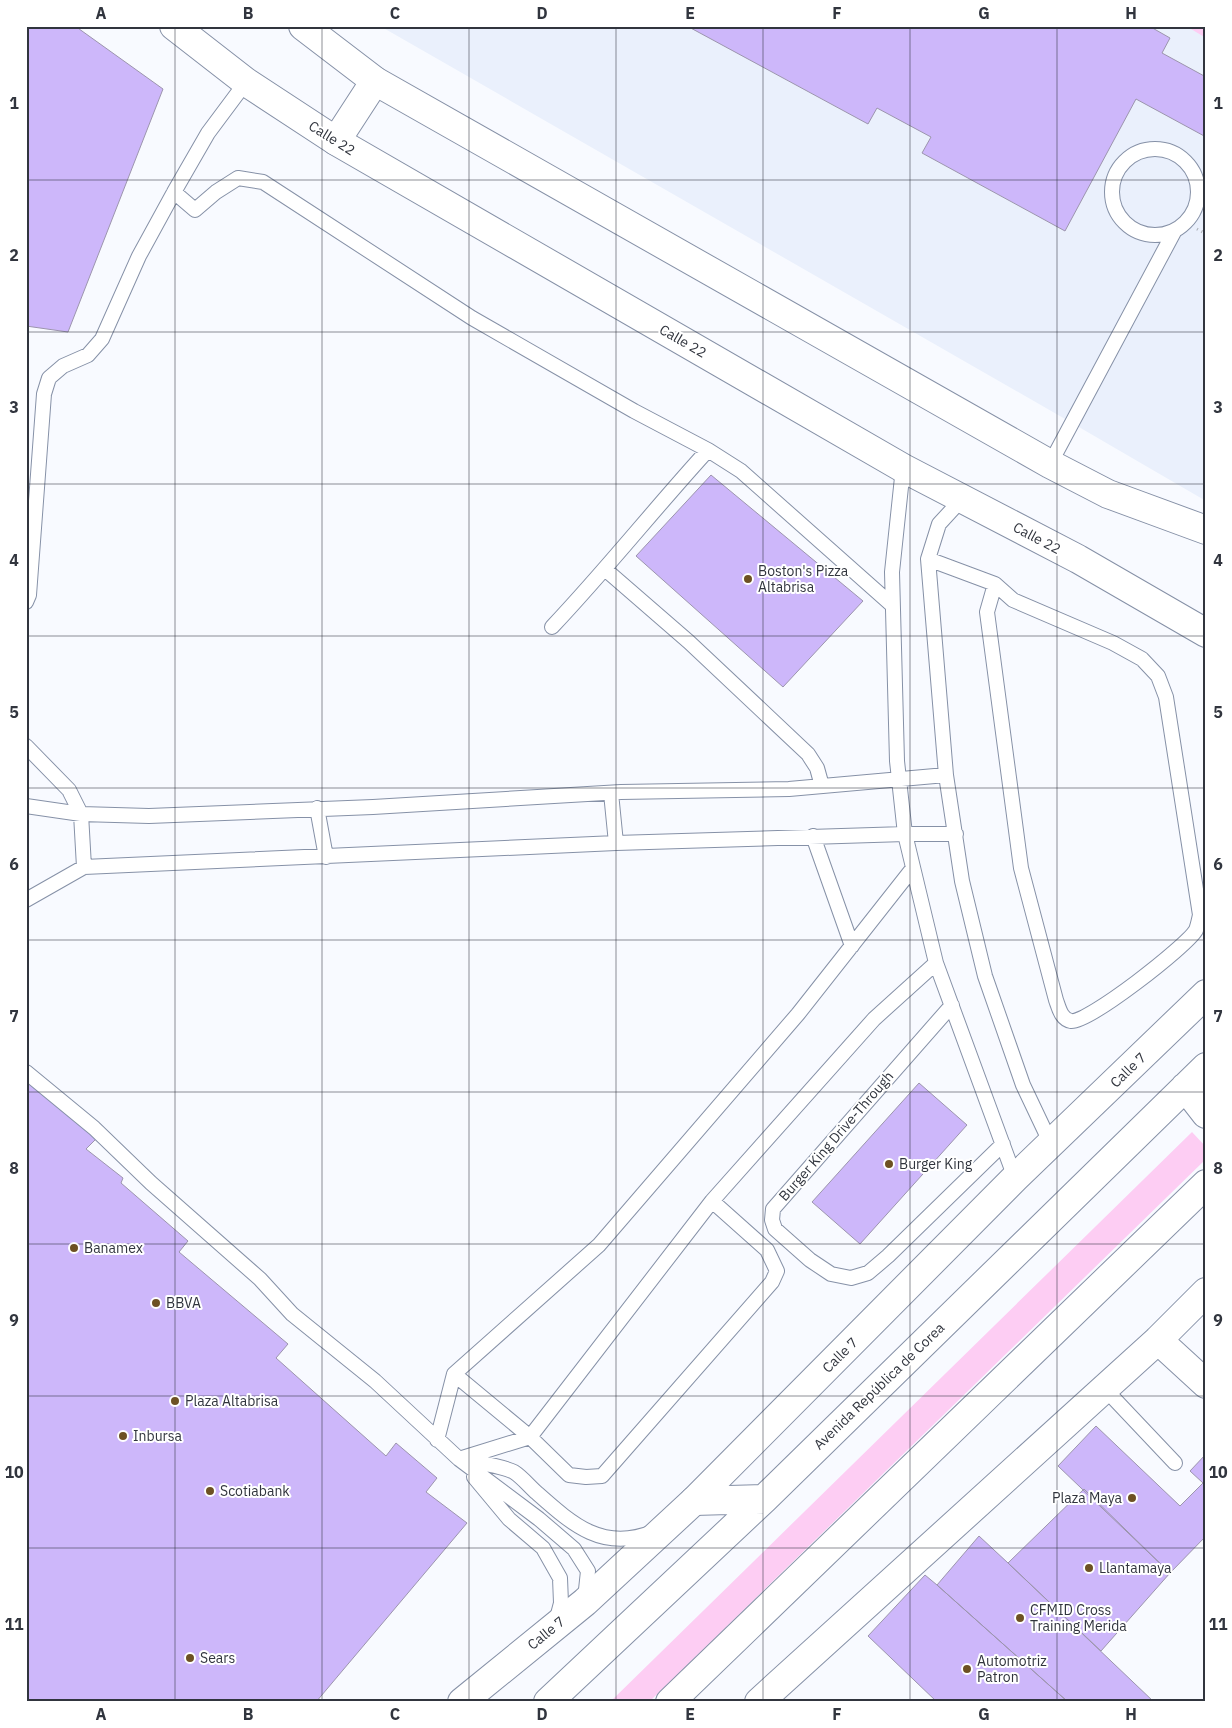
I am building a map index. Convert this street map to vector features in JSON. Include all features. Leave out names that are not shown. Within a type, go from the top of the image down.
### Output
[{"type":"street","name":"Calle 22","points":[[174,26],[246,82],[336,141],[903,468],[1078,559],[1206,633]]},
{"type":"street","points":[[303,26],[376,81],[1050,464],[1108,494],[1206,530]]},
{"type":"street","points":[[336,141],[376,81]]},
{"type":"street","name":"Calle 7","points":[[462,1702],[585,1602],[694,1501],[1015,1178],[1206,994]]},
{"type":"street","name":"Avenida República de Corea","points":[[548,1702],[764,1499],[1206,1067]]},
{"type":"street","points":[[1185,1086],[1206,1114]]},
{"type":"street","points":[[670,1702],[1206,1184]]},
{"type":"street","points":[[759,1702],[1158,1340],[1206,1292]]},
{"type":"street","points":[[1158,1340],[1206,1384]]},
{"type":"street","points":[[694,1501],[764,1499]]},
{"type":"lane","points":[[26,602],[29,595],[35,532],[43,402],[49,378],[63,366],[88,355],[102,339],[139,256],[174,192],[208,133],[246,82]]},
{"type":"lane","points":[[1050,464],[1174,232],[1186,223],[1195,212],[1199,198],[1198,184],[1194,171],[1184,160],[1172,152],[1158,148],[1144,150],[1131,156],[1117,172],[1111,193],[1114,207],[1121,220],[1132,230],[1146,234],[1160,236],[1174,232]]},
{"type":"lane","points":[[174,192],[195,210],[216,192],[238,178],[263,182],[472,318],[634,411],[708,450],[741,471],[892,605]]},
{"type":"lane","points":[[552,627],[606,570],[652,512],[708,450]]},
{"type":"lane","points":[[903,468],[892,572],[892,605],[899,781],[905,834],[936,963],[1015,1178]]},
{"type":"lane","points":[[962,498],[938,524],[928,558],[946,775],[962,881],[985,976],[1023,1085],[1051,1144]]},
{"type":"lane","points":[[928,558],[995,584],[1013,600],[1113,643],[1142,659],[1158,676],[1166,698],[1200,915],[1196,930],[1180,946],[1132,985],[1084,1019],[1071,1021],[1063,1016],[1059,1008],[1021,868],[986,612],[995,584]]},
{"type":"lane","points":[[606,570],[710,662],[808,754],[817,768],[822,786]]},
{"type":"lane","points":[[26,746],[69,790],[81,814],[84,867]]},
{"type":"lane","points":[[26,806],[81,814],[149,816],[373,807],[611,792],[789,789],[899,781],[946,775]]},
{"type":"lane","points":[[611,792],[616,843]]},
{"type":"lane","points":[[316,808],[326,857]]},
{"type":"lane","points":[[26,900],[84,867],[616,843],[813,836],[956,834]]},
{"type":"lane","points":[[813,836],[852,946]]},
{"type":"lane","points":[[437,1440],[454,1374],[599,1246],[798,1014],[913,868]]},
{"type":"lane","points":[[460,1459],[530,1437],[712,1201],[874,1019],[936,963]]},
{"type":"lane","name":"Burger King Drive-Through","points":[[952,1005],[773,1209],[772,1220],[775,1229],[810,1260],[830,1274],[851,1278],[868,1273],[888,1256],[1003,1144]]},
{"type":"lane","points":[[26,1072],[94,1128],[151,1183],[260,1279],[292,1314],[375,1381],[437,1440],[539,1519],[574,1549],[588,1571],[585,1602]]},
{"type":"lane","points":[[454,1374],[530,1437],[568,1475],[602,1476],[772,1282],[777,1271],[767,1250],[712,1201]]},
{"type":"lane","points":[[1104,1388],[1175,1463]]},
{"type":"lane","points":[[460,1459],[513,1472],[568,1520],[594,1536],[614,1538],[645,1535],[666,1527]]},
{"type":"lane","points":[[460,1459],[509,1519],[543,1548],[560,1578],[561,1603],[555,1626]]},
{"type":"shaded area","points":[[380,26],[1206,26],[1206,501],[1072,423]]},
{"type":"shaded area","points":[[1186,26],[1206,26],[1206,38]]},
{"type":"shaded area","points":[[1192,1132],[1206,1147],[1206,1159],[649,1702],[610,1702]]},
{"type":"building","points":[[26,26],[75,26],[163,89],[68,332],[26,326]]},
{"type":"building","points":[[687,26],[1149,26],[1170,38],[1162,53],[1206,77],[1206,137],[1136,99],[1065,231],[922,153],[931,137],[877,108],[868,124]]},
{"type":"building","name":"Boston's Pizza Altabrisa","points":[[711,475],[863,601],[783,687],[636,556]]},
{"type":"building","name":"Plaza Altabrisa","points":[[26,1073],[98,1137],[86,1149],[123,1178],[121,1183],[188,1241],[179,1252],[288,1344],[276,1358],[386,1456],[396,1443],[437,1478],[426,1492],[467,1523],[316,1702],[26,1702]]},
{"type":"building","name":"Burger King","points":[[919,1083],[967,1125],[860,1244],[812,1202]]},
{"type":"building","name":"Plaza Maya","points":[[1096,1426],[1180,1506],[1203,1483],[1190,1471],[1206,1454],[1206,1536],[1170,1573],[1058,1466]]},
{"type":"building","name":"Llantamaya","points":[[1084,1489],[1170,1573],[1101,1651],[1008,1563]]},
{"type":"building","name":"CFMID Cross Training Merida","points":[[979,1536],[1154,1702],[1068,1702],[937,1585]]},
{"type":"building","name":"Automotriz Patron","points":[[925,1575],[1068,1702],[937,1702],[868,1636]]},
{"type":"place","name":"Boston's Pizza Altabrisa","points":[[748,579]]},
{"type":"place","name":"Burger King","points":[[889,1164]]},
{"type":"place","name":"Banamex","points":[[74,1248]]},
{"type":"place","name":"BBVA","points":[[156,1303]]},
{"type":"place","name":"Plaza Altabrisa","points":[[175,1401]]},
{"type":"place","name":"Inbursa","points":[[123,1436]]},
{"type":"place","name":"Scotiabank","points":[[210,1491]]},
{"type":"place","name":"Plaza Maya","points":[[1132,1498]]},
{"type":"place","name":"Llantamaya","points":[[1089,1568]]},
{"type":"place","name":"CFMID Cross Training Merida","points":[[1020,1618]]},
{"type":"place","name":"Sears","points":[[190,1658]]},
{"type":"place","name":"Automotriz Patron","points":[[967,1669]]}]
